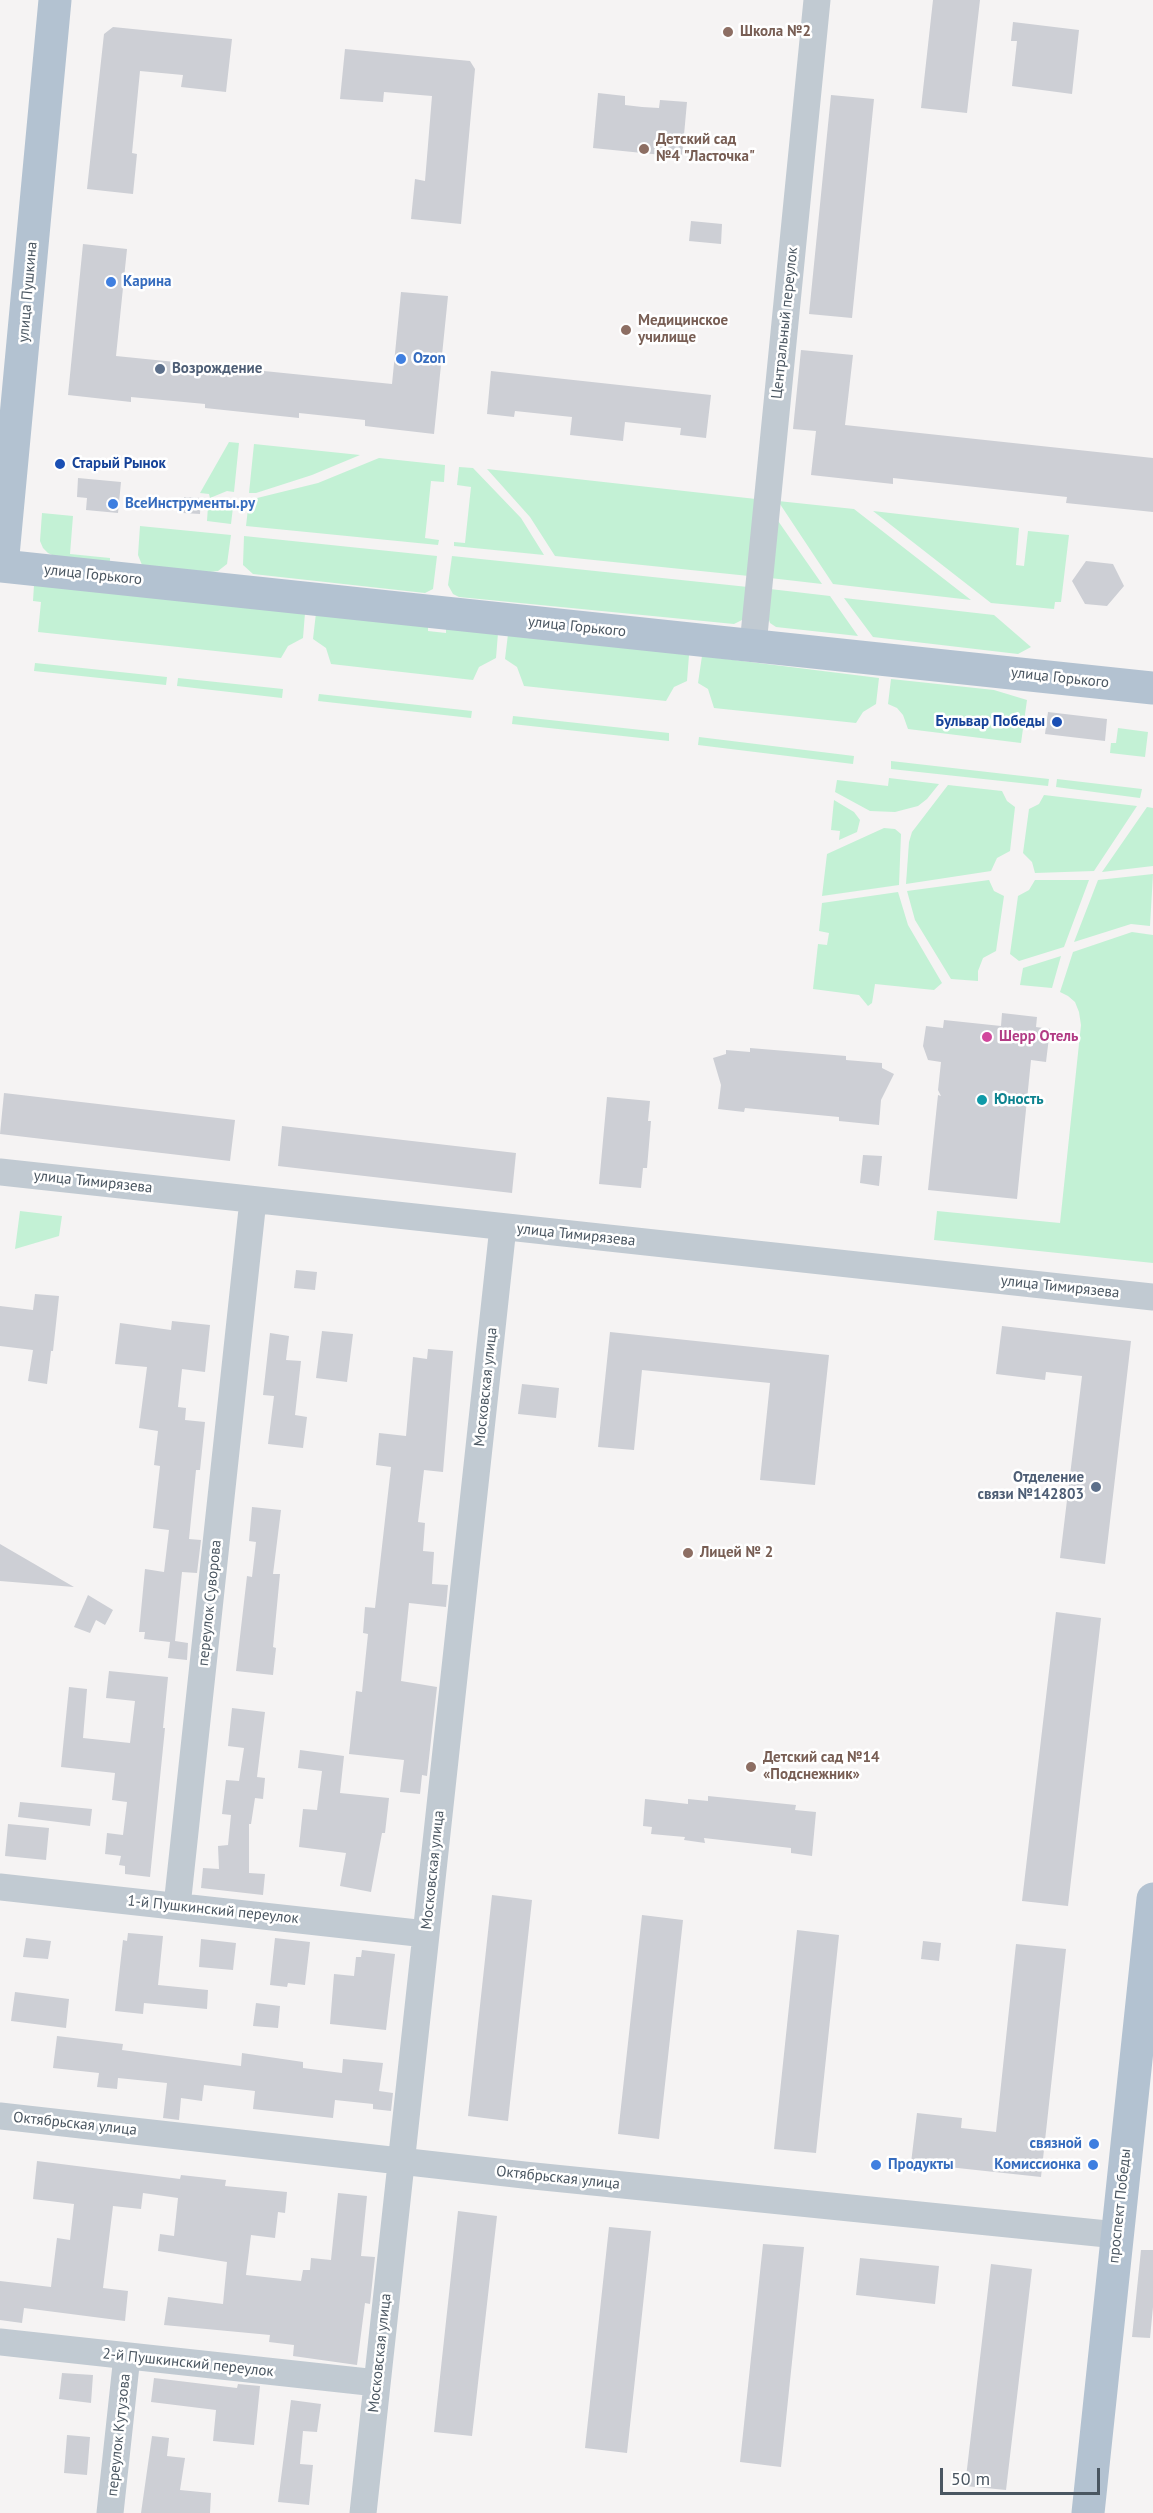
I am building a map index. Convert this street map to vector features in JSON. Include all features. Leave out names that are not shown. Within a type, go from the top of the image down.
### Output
[{"type":"main road","name":"улица Пушкина","points":[[1,572],[55,0]]},
{"type":"main road","name":"улица Горького","points":[[1,572],[753,645],[1153,688]]},
{"type":"main road","name":"проспект Победы","points":[[1088,2513],[1153,1899]]},
{"type":"street","name":"Центральный переулок","points":[[753,645],[817,0]]},
{"type":"street","name":"улица Тимирязева","points":[[0,1172],[1153,1297]]},
{"type":"street","name":"переулок Суворова","points":[[177,1906],[254,1200]]},
{"type":"street","name":"Московская улица","points":[[363,2513],[503,1227]]},
{"type":"street","name":"1-й Пушкинский переулок","points":[[0,1887],[426,1934]]},
{"type":"street","name":"Октябрьская улица","points":[[0,2116],[401,2161],[1117,2235]]},
{"type":"street","name":"2-й Пушкинский переулок","points":[[0,2342],[377,2383]]},
{"type":"street","name":"переулок Кутузова","points":[[110,2513],[127,2356]]},
{"type":"green space","points":[[229,442],[239,443],[234,492],[227,491],[210,498],[209,494],[200,493]]},
{"type":"green space","points":[[254,444],[360,455],[312,475],[256,493],[249,493]]},
{"type":"green space","points":[[379,458],[445,465],[444,482],[431,481],[425,538],[439,540],[438,545],[246,526],[249,500],[318,483]]},
{"type":"green space","points":[[459,467],[473,468],[521,518],[544,555],[454,546],[454,542],[465,543],[471,487],[457,485]]},
{"type":"green space","points":[[487,469],[756,499],[749,576],[555,556],[530,517]]},
{"type":"green space","points":[[234,499],[231,524],[207,521],[208,506]]},
{"type":"green space","points":[[778,501],[854,509],[971,600],[833,584]]},
{"type":"green space","points":[[873,511],[1019,528],[1016,565],[1024,566],[1028,531],[1069,535],[1061,602],[1055,602],[1054,609],[991,603]]},
{"type":"green space","points":[[42,513],[73,516],[70,554],[110,558],[110,562],[56,557],[48,553],[40,541]]},
{"type":"green space","points":[[776,518],[822,584],[770,578]]},
{"type":"green space","points":[[140,526],[231,535],[227,564],[218,571],[210,572],[142,565],[138,555]]},
{"type":"green space","points":[[244,536],[437,556],[433,589],[425,593],[253,574],[243,565]]},
{"type":"green space","points":[[452,556],[748,587],[744,619],[734,624],[459,597],[453,594],[448,585]]},
{"type":"green space","points":[[34,585],[305,613],[303,638],[288,646],[281,658],[38,632],[41,602],[33,601]]},
{"type":"green space","points":[[770,589],[830,596],[858,636],[776,627],[770,623],[767,614]]},
{"type":"green space","points":[[844,598],[994,615],[1031,647],[1018,654],[873,637]]},
{"type":"green space","points":[[316,613],[428,625],[428,631],[446,633],[446,627],[498,633],[496,658],[479,667],[473,680],[331,664],[326,648],[313,639]]},
{"type":"green space","points":[[508,634],[689,655],[687,681],[674,687],[666,701],[524,686],[517,667],[505,659]]},
{"type":"green space","points":[[702,656],[879,678],[876,704],[863,712],[856,723],[714,708],[708,689],[698,683]]},
{"type":"green space","points":[[35,663],[167,677],[166,685],[34,671]]},
{"type":"green space","points":[[178,678],[283,689],[282,698],[177,686]]},
{"type":"green space","points":[[891,679],[994,690],[1027,700],[1021,743],[908,729],[903,715],[897,708],[888,704]]},
{"type":"green space","points":[[319,694],[472,711],[471,718],[318,701]]},
{"type":"green space","points":[[513,716],[669,733],[669,741],[512,724]]},
{"type":"green space","points":[[1118,728],[1148,732],[1145,757],[1110,753],[1111,743],[1116,743]]},
{"type":"green space","points":[[699,737],[854,756],[853,764],[698,745]]},
{"type":"green space","points":[[891,761],[1049,779],[1048,786],[891,769]]},
{"type":"green space","points":[[889,778],[939,784],[918,806],[895,812],[870,811],[835,792],[837,780],[888,786]]},
{"type":"green space","points":[[1057,779],[1142,789],[1140,798],[1056,787]]},
{"type":"green space","points":[[948,785],[1002,791],[1007,801],[1015,807],[1010,851],[997,858],[991,871],[906,884],[909,842],[912,832]]},
{"type":"green space","points":[[1044,795],[1137,806],[1094,871],[1035,873],[1032,862],[1023,853],[1029,809],[1039,804]]},
{"type":"green space","points":[[834,800],[854,812],[860,820],[857,832],[839,840],[840,831],[831,830]]},
{"type":"green space","points":[[1147,807],[1153,808],[1153,866],[1102,872]]},
{"type":"green space","points":[[884,828],[895,829],[901,834],[899,885],[822,896],[827,854]]},
{"type":"green space","points":[[1153,874],[1150,926],[1131,924],[1074,942],[1098,880]]},
{"type":"green space","points":[[989,880],[994,891],[1004,896],[996,951],[983,958],[978,971],[978,981],[951,979],[915,920],[907,891]]},
{"type":"green space","points":[[1035,880],[1089,880],[1064,947],[1019,961],[1010,954],[1018,896],[1029,890]]},
{"type":"green space","points":[[898,892],[908,925],[942,983],[934,990],[875,984],[872,1003],[868,1006],[859,995],[813,989],[818,944],[827,945],[829,933],[819,931],[822,903]]},
{"type":"green space","points":[[1132,932],[1153,935],[1153,1263],[934,1240],[937,1211],[1060,1223],[1081,1025],[1075,1002],[1060,992],[1073,952]]},
{"type":"green space","points":[[1061,956],[1052,988],[1020,985],[1023,968]]},
{"type":"green space","points":[[20,1211],[62,1216],[59,1236],[15,1249]]},
{"type":"building","points":[[933,0],[980,0],[967,113],[921,108]]},
{"type":"building","points":[[1013,22],[1079,30],[1072,94],[1012,86],[1017,41],[1011,41]]},
{"type":"building","points":[[113,27],[232,39],[226,92],[181,87],[183,75],[140,71],[132,153],[137,154],[133,194],[87,189],[104,34]]},
{"type":"building","points":[[345,49],[470,61],[475,69],[461,224],[411,219],[415,179],[425,181],[432,96],[384,92],[383,102],[340,99]]},
{"type":"building","points":[[598,93],[625,96],[625,105],[642,107],[659,108],[660,100],[687,102],[682,157],[593,148]]},
{"type":"building","points":[[831,95],[874,99],[852,318],[809,314]]},
{"type":"building","points":[[691,221],[722,224],[721,244],[689,241]]},
{"type":"building","points":[[83,244],[127,249],[116,356],[392,384],[401,292],[448,296],[434,434],[365,426],[365,420],[299,413],[299,418],[205,408],[205,404],[131,397],[131,402],[68,395]]},
{"type":"building","points":[[801,350],[853,355],[845,425],[1153,458],[1153,512],[1066,503],[1067,497],[893,478],[893,484],[811,475],[816,431],[793,429]]},
{"type":"building","points":[[491,371],[711,395],[706,438],[680,435],[681,428],[625,422],[623,441],[570,435],[572,417],[515,411],[514,417],[487,414]]},
{"type":"building","points":[[78,478],[121,482],[118,513],[86,510],[87,498],[77,497]]},
{"type":"building","points":[[184,497],[201,498],[200,514],[183,513]]},
{"type":"building","points":[[1086,561],[1113,564],[1124,586],[1107,606],[1085,604],[1072,581]]},
{"type":"building","points":[[1048,712],[1107,719],[1105,741],[1045,734]]},
{"type":"building","name":"Юность","points":[[1002,1013],[1037,1017],[1036,1027],[1050,1029],[1046,1062],[1031,1060],[1017,1199],[928,1190],[938,1095],[941,1096],[938,1090],[941,1062],[928,1060],[923,1046],[926,1026],[943,1028],[944,1020],[1001,1026]]},
{"type":"building","points":[[750,1048],[846,1056],[846,1060],[882,1063],[882,1068],[894,1074],[881,1100],[879,1125],[839,1121],[839,1117],[745,1108],[744,1112],[718,1109],[721,1085],[713,1058],[726,1054],[726,1050],[750,1052]]},
{"type":"building","points":[[4,1093],[235,1120],[230,1161],[0,1134]]},
{"type":"building","points":[[607,1097],[650,1101],[648,1121],[651,1121],[647,1168],[643,1168],[641,1188],[599,1184]]},
{"type":"building","points":[[282,1126],[516,1153],[512,1193],[278,1166]]},
{"type":"building","points":[[863,1155],[882,1156],[879,1186],[860,1183]]},
{"type":"building","points":[[296,1270],[317,1272],[315,1290],[294,1288]]},
{"type":"building","points":[[35,1294],[59,1296],[47,1384],[28,1381],[33,1350],[0,1346],[0,1306],[33,1310]]},
{"type":"building","points":[[172,1321],[210,1325],[205,1372],[182,1369],[178,1407],[186,1408],[185,1420],[205,1422],[200,1470],[196,1470],[189,1539],[201,1540],[197,1573],[182,1572],[175,1641],[188,1643],[187,1660],[168,1658],[170,1642],[144,1639],[145,1632],[139,1632],[145,1569],[164,1572],[169,1530],[153,1528],[160,1466],[154,1465],[158,1431],[139,1428],[147,1367],[115,1364],[120,1323],[171,1330]]},
{"type":"building","points":[[1002,1326],[1131,1341],[1105,1564],[1060,1558],[1082,1376],[1046,1372],[1045,1380],[996,1374]]},
{"type":"building","points":[[322,1331],[353,1334],[347,1382],[316,1378]]},
{"type":"building","points":[[610,1332],[829,1355],[815,1485],[760,1480],[770,1383],[642,1370],[634,1450],[598,1447]]},
{"type":"building","points":[[270,1333],[289,1336],[286,1360],[301,1361],[295,1415],[307,1417],[303,1448],[268,1444],[274,1396],[263,1395]]},
{"type":"building","points":[[428,1349],[453,1351],[443,1472],[424,1470],[418,1522],[425,1523],[423,1551],[434,1552],[432,1584],[448,1585],[446,1607],[409,1603],[401,1681],[437,1687],[427,1776],[422,1775],[420,1794],[400,1792],[404,1760],[349,1754],[356,1691],[362,1692],[368,1634],[363,1633],[365,1607],[375,1608],[391,1467],[376,1465],[379,1433],[406,1436],[413,1357],[427,1359]]},
{"type":"building","points":[[522,1384],[559,1388],[556,1418],[518,1414]]},
{"type":"building","points":[[252,1507],[281,1510],[273,1574],[280,1574],[273,1647],[276,1648],[273,1675],[236,1671],[247,1576],[252,1577],[256,1542],[249,1541]]},
{"type":"building","points":[[0,1544],[74,1587],[0,1581]]},
{"type":"building","points":[[88,1595],[113,1610],[105,1625],[96,1620],[90,1633],[74,1627]]},
{"type":"building","points":[[1056,1612],[1101,1618],[1068,1906],[1022,1901]]},
{"type":"building","points":[[109,1671],[168,1677],[150,1877],[125,1874],[125,1866],[119,1865],[121,1856],[105,1854],[107,1833],[123,1835],[127,1802],[112,1800],[115,1773],[61,1767],[69,1687],[87,1689],[83,1738],[130,1743],[135,1701],[106,1698]]},
{"type":"building","points":[[232,1708],[265,1712],[257,1777],[265,1778],[263,1799],[255,1798],[251,1824],[249,1824],[249,1873],[265,1874],[263,1895],[201,1888],[203,1868],[219,1869],[218,1846],[228,1845],[231,1815],[222,1814],[226,1780],[239,1781],[244,1748],[228,1746]]},
{"type":"building","points":[[300,1750],[344,1756],[340,1793],[389,1798],[385,1833],[382,1833],[371,1892],[340,1886],[346,1853],[299,1847],[303,1809],[317,1810],[322,1771],[298,1768]]},
{"type":"building","points":[[708,1796],[796,1805],[795,1810],[816,1812],[812,1856],[791,1853],[791,1848],[704,1838],[705,1843],[684,1840],[685,1837],[651,1834],[652,1827],[643,1826],[645,1799],[688,1804],[688,1799],[708,1801]]},
{"type":"building","points":[[20,1802],[92,1809],[90,1826],[18,1817]]},
{"type":"building","points":[[8,1824],[49,1828],[46,1860],[5,1856]]},
{"type":"building","points":[[492,1895],[532,1900],[508,2121],[468,2116]]},
{"type":"building","points":[[642,1915],[683,1920],[659,2139],[618,2134]]},
{"type":"building","points":[[797,1930],[839,1935],[816,2153],[774,2149]]},
{"type":"building","points":[[128,1933],[163,1936],[158,1985],[208,1990],[207,2009],[144,2003],[143,2014],[115,2011],[123,1940],[127,1941]]},
{"type":"building","points":[[26,1938],[51,1941],[48,1959],[23,1957]]},
{"type":"building","points":[[275,1938],[310,1942],[305,1985],[288,1983],[287,1987],[270,1985]]},
{"type":"building","points":[[201,1939],[236,1943],[233,1970],[199,1967]]},
{"type":"building","points":[[923,1941],[941,1943],[939,1961],[921,1959]]},
{"type":"building","points":[[1016,1944],[1066,1949],[1041,2177],[911,2163],[917,2113],[962,2118],[961,2128],[996,2132]]},
{"type":"building","points":[[362,1950],[395,1954],[386,2030],[330,2024],[334,1974],[354,1976],[356,1957],[361,1957]]},
{"type":"building","points":[[15,1992],[69,1999],[66,2028],[11,2021]]},
{"type":"building","points":[[256,2003],[280,2006],[278,2028],[253,2026]]},
{"type":"building","points":[[57,2036],[123,2044],[122,2050],[241,2066],[242,2053],[303,2062],[303,2068],[342,2073],[343,2059],[383,2063],[379,2091],[393,2093],[391,2111],[373,2109],[373,2104],[335,2100],[333,2118],[253,2109],[255,2091],[204,2085],[202,2101],[181,2098],[179,2120],[163,2118],[167,2083],[118,2078],[117,2089],[97,2087],[99,2073],[53,2068]]},
{"type":"building","points":[[37,2161],[180,2179],[181,2175],[226,2180],[225,2186],[287,2192],[285,2213],[278,2212],[275,2238],[251,2235],[246,2275],[301,2281],[303,2270],[310,2270],[311,2258],[331,2260],[338,2193],[367,2196],[361,2256],[375,2257],[370,2304],[365,2303],[357,2365],[293,2356],[294,2345],[269,2342],[270,2335],[164,2325],[168,2297],[223,2304],[227,2262],[158,2251],[160,2234],[174,2236],[178,2198],[143,2193],[141,2209],[113,2206],[103,2288],[128,2291],[125,2321],[24,2308],[22,2323],[0,2320],[0,2281],[51,2287],[57,2238],[70,2240],[74,2204],[33,2199]]},
{"type":"building","points":[[458,2211],[497,2216],[472,2436],[434,2432]]},
{"type":"building","points":[[609,2227],[651,2231],[627,2453],[585,2448]]},
{"type":"building","points":[[763,2244],[804,2247],[781,2467],[740,2462]]},
{"type":"building","points":[[1141,2250],[1153,2250],[1153,2307],[1150,2338],[1132,2337]]},
{"type":"building","points":[[860,2258],[939,2266],[935,2304],[856,2295]]},
{"type":"building","points":[[991,2264],[1032,2269],[1006,2490],[965,2486]]},
{"type":"building","points":[[62,2373],[93,2375],[91,2403],[59,2399]]},
{"type":"building","points":[[154,2378],[237,2388],[238,2384],[260,2386],[254,2445],[213,2441],[216,2410],[151,2402]]},
{"type":"building","points":[[291,2400],[321,2404],[317,2432],[303,2431],[300,2464],[313,2465],[309,2505],[278,2502]]},
{"type":"building","points":[[67,2435],[90,2437],[87,2475],[64,2473]]},
{"type":"building","points":[[152,2436],[169,2438],[167,2456],[185,2458],[180,2490],[211,2493],[210,2513],[141,2513]]},
{"type":"place","name":"Школа №2","points":[[728,32]]},
{"type":"place","name":"Детский сад №4 \"Ласточка\"","points":[[644,149]]},
{"type":"place","name":"Карина","points":[[111,282]]},
{"type":"place","name":"Медицинское училище","points":[[626,330]]},
{"type":"place","name":"Ozon","points":[[401,359]]},
{"type":"place","name":"Возрождение","points":[[160,369]]},
{"type":"place","name":"Старый Рынок","points":[[60,464]]},
{"type":"place","name":"ВсеИнструменты.ру","points":[[113,504]]},
{"type":"place","name":"Бульвар Победы","points":[[1057,722]]},
{"type":"place","name":"Шерр Отель","points":[[987,1037]]},
{"type":"place","name":"Юность","points":[[982,1100]]},
{"type":"place","name":"Отделение связи №142803","points":[[1096,1487]]},
{"type":"place","name":"Лицей № 2","points":[[688,1553]]},
{"type":"place","name":"Детский сад №14 «Подснежник»","points":[[751,1767]]},
{"type":"place","name":"связной","points":[[1094,2144]]},
{"type":"place","name":"Продукты","points":[[876,2165]]},
{"type":"place","name":"Комиссионка","points":[[1093,2165]]}]
